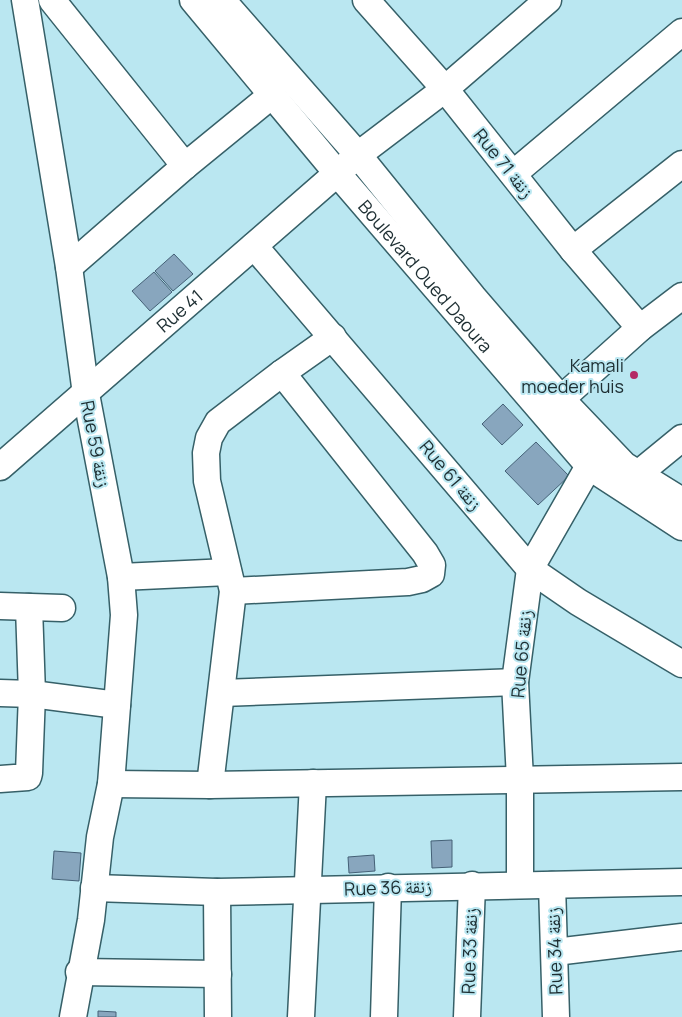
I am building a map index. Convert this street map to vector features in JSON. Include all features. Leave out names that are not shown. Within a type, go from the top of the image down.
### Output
[{"type":"street","name":"Rue 59 زنقة","points":[[25,0],[69,267],[86,394],[121,577],[124,616],[111,784],[100,837],[90,920],[72,1017]]},
{"type":"street","points":[[52,0],[185,166]]},
{"type":"street","name":"Boulevard Oued Daoura","points":[[193,0],[337,173],[590,467],[682,526]]},
{"type":"street","name":"Boulevard Oued Daoura","points":[[222,0],[358,156],[473,297],[561,399],[624,464],[682,501]]},
{"type":"street","name":"Rue 41","points":[[0,467],[86,394],[337,173],[445,89],[548,0]]},
{"type":"street","name":"Rue 71 زنقة","points":[[372,2],[445,89],[573,250],[640,328]]},
{"type":"street","points":[[513,174],[682,32]]},
{"type":"street","points":[[69,267],[185,166],[272,95]]},
{"type":"street","points":[[573,250],[682,164]]},
{"type":"street","name":"Rue 61 زنقة","points":[[254,246],[530,569],[578,602],[682,664]]},
{"type":"street","points":[[561,399],[640,328],[682,296]]},
{"type":"street","points":[[210,785],[222,694],[230,582],[207,481],[206,453],[209,438],[218,422],[333,337]]},
{"type":"street","points":[[121,577],[230,582],[408,582],[422,579],[431,574],[432,565],[424,553],[282,373]]},
{"type":"street","points":[[638,474],[682,438]]},
{"type":"street","name":"Rue 65 زنقة","points":[[520,885],[520,779],[515,682],[530,569],[602,443]]},
{"type":"street","points":[[0,606],[62,608]]},
{"type":"street","points":[[0,779],[28,777],[32,694],[29,607]]},
{"type":"street","points":[[222,694],[515,682]]},
{"type":"street","points":[[0,693],[32,694],[117,705]]},
{"type":"street","points":[[111,784],[210,785],[682,777]]},
{"type":"street","points":[[301,1017],[312,783]]},
{"type":"street","name":"Rue 36 زنقة","points":[[94,888],[217,892],[472,885],[682,882]]},
{"type":"street","name":"Rue 33 زنقة","points":[[467,1017],[472,885]]},
{"type":"street","name":"Rue 34 زنقة","points":[[552,885],[556,1017]]},
{"type":"street","points":[[384,1017],[388,887]]},
{"type":"street","points":[[217,892],[218,1017]]},
{"type":"street","points":[[555,952],[682,938]]},
{"type":"street","points":[[79,972],[218,974]]},
{"type":"building","points":[[174,254],[193,274],[173,291],[155,271]]},
{"type":"building","points":[[154,272],[172,292],[150,311],[132,291]]},
{"type":"building","points":[[503,404],[523,425],[502,445],[482,424]]},
{"type":"building","points":[[536,442],[569,476],[538,505],[505,471]]},
{"type":"building","points":[[452,840],[452,867],[432,868],[431,841]]},
{"type":"building","points":[[54,851],[81,853],[79,881],[52,879]]},
{"type":"building","points":[[374,855],[375,871],[349,873],[348,857]]},
{"type":"building","points":[[98,1011],[116,1012],[116,1017],[98,1017]]},
{"type":"place","name":"Kamali moeder huis","points":[[634,375]]}]
